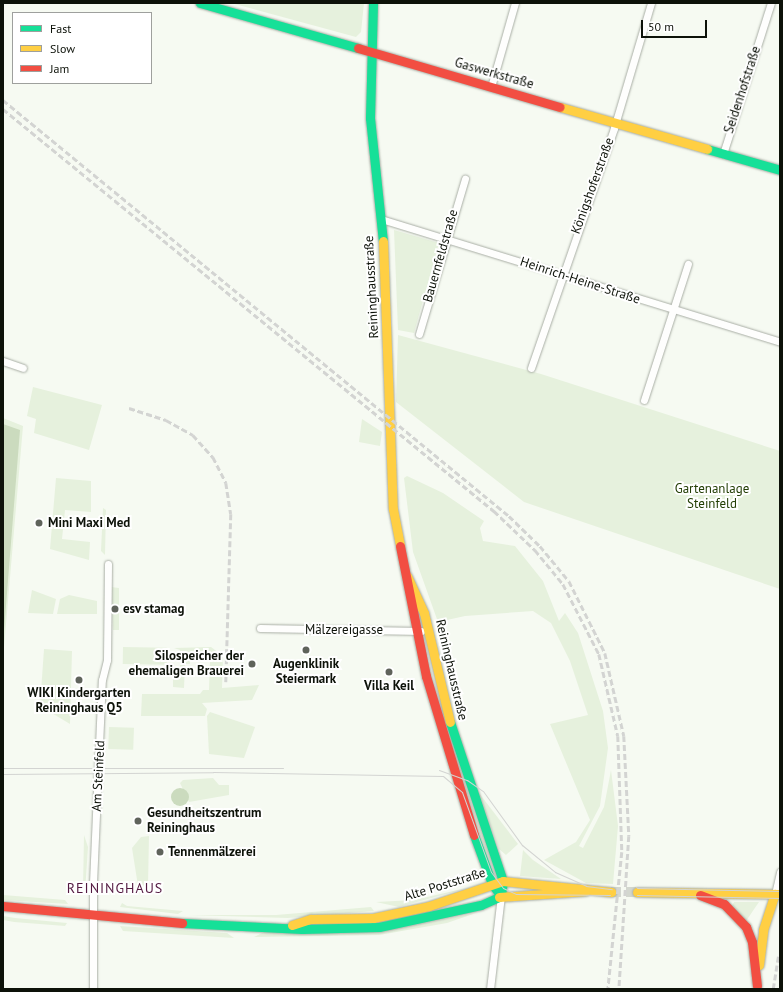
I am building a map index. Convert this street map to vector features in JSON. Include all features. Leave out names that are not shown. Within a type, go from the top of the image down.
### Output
[{"type":"main road","name":"Gaswerkstraße","points":[[200,3],[780,170]]},
{"type":"main road","name":"Reininghausstraße","points":[[374,3],[370,52],[370,118],[381,219],[388,324],[390,468],[403,569],[416,631],[455,778],[492,884],[500,896]]},
{"type":"main road","name":"Reininghausstraße","points":[[403,569],[420,602],[467,780],[503,881]]},
{"type":"main road","points":[[455,778],[467,780]]},
{"type":"main road","name":"Alte Poststraße","points":[[289,927],[311,919],[373,918],[429,906],[503,881],[586,891],[611,892]]},
{"type":"main road","points":[[500,896],[503,881]]},
{"type":"main road","name":"Alte Poststraße","points":[[3,906],[215,926],[289,927],[396,924],[481,905],[500,896],[586,891]]},
{"type":"main road","points":[[637,892],[778,894],[760,946],[757,988]]},
{"type":"main road","points":[[687,892],[724,904],[739,917],[752,942],[757,988]]},
{"type":"street","points":[[491,87],[515,3]]},
{"type":"street","name":"Königshoferstraße","points":[[531,368],[615,122],[651,3]]},
{"type":"street","name":"Seidenhofstraße","points":[[723,154],[771,3]]},
{"type":"street","name":"Bauernfeldstraße","points":[[419,334],[445,238],[465,179]]},
{"type":"street","name":"Heinrich-Heine-Straße","points":[[381,219],[780,342]]},
{"type":"street","points":[[644,400],[688,264]]},
{"type":"street","points":[[3,361],[23,368]]},
{"type":"street","name":"Am Steinfeld","points":[[93,989],[93,915],[102,680],[107,660],[108,564]]},
{"type":"street","name":"Mälzereigasse","points":[[260,628],[429,632]]},
{"type":"street","points":[[778,894],[780,872]]},
{"type":"street","points":[[490,989],[500,896]]},
{"type":"green space","points":[[231,3],[364,3],[361,32],[356,37]]},
{"type":"green space","points":[[394,230],[439,243],[414,333],[398,330]]},
{"type":"green space","name":"Gartenanlage Steinfeld","points":[[398,335],[541,374],[780,451],[780,589],[524,502],[396,402]]},
{"type":"green space","points":[[33,387],[102,405],[89,450],[34,433],[36,419],[27,416]]},
{"type":"green space","points":[[3,418],[23,426],[3,659]]},
{"type":"green space","points":[[362,419],[382,432],[380,446],[359,442]]},
{"type":"green space","points":[[407,476],[443,493],[484,521],[480,528],[483,541],[515,546],[543,581],[559,621],[565,613],[578,633],[603,711],[608,748],[600,806],[579,846],[583,848],[604,807],[611,770],[618,826],[613,884],[586,883],[544,860],[576,842],[590,820],[550,724],[588,715],[570,661],[551,623],[533,611],[465,616],[438,622],[413,552],[404,478]]},
{"type":"green space","points":[[56,478],[91,481],[91,512],[65,510],[62,539],[90,542],[89,560],[50,549]]},
{"type":"green space","points":[[103,508],[106,510],[105,555],[101,551]]},
{"type":"green space","name":"esv stamag","points":[[111,587],[119,588],[119,630],[113,630]]},
{"type":"green space","points":[[32,590],[56,599],[53,614],[28,613]]},
{"type":"green space","points":[[69,595],[97,601],[97,614],[57,614],[60,599]]},
{"type":"green space","points":[[123,647],[167,648],[167,665],[123,664]]},
{"type":"green space","points":[[211,647],[223,656],[222,688],[259,685],[252,700],[202,703],[207,709],[205,716],[141,716],[142,694],[200,694],[203,690],[209,690],[210,661],[190,661],[190,664],[185,664],[184,688],[173,687],[173,674],[180,674],[180,650],[174,648]]},
{"type":"green space","points":[[44,649],[72,651],[70,724],[40,706]]},
{"type":"green space","points":[[210,712],[255,727],[244,758],[209,754],[207,716]]},
{"type":"green space","points":[[109,727],[134,728],[133,750],[108,749]]},
{"type":"green space","points":[[213,778],[219,785],[229,785],[229,795],[189,802],[180,783],[183,780]]},
{"type":"green space","points":[[464,782],[495,870],[495,872],[475,823]]},
{"type":"green space","points":[[479,793],[518,844],[506,855],[499,849]]},
{"type":"green space","points":[[84,835],[88,847],[85,892],[83,889]]},
{"type":"green space","points":[[149,836],[148,885],[138,886],[132,848],[141,837]]},
{"type":"green space","points":[[523,850],[533,860],[561,879],[520,876]]},
{"type":"green space","points":[[471,887],[399,907],[376,902],[414,900]]},
{"type":"green space","points":[[3,895],[65,900],[68,904],[3,900]]},
{"type":"green space","points":[[734,902],[759,902],[746,921],[732,906]]},
{"type":"green space","points":[[122,903],[127,906],[183,911],[178,914],[120,907]]},
{"type":"green space","points":[[371,907],[374,911],[288,918],[188,915],[276,915]]},
{"type":"green space","points":[[476,913],[447,923],[379,935],[254,937],[264,932],[384,931]]},
{"type":"green space","points":[[3,916],[67,923],[65,926],[14,922],[3,920]]},
{"type":"green space","points":[[120,926],[227,933],[234,938],[123,931]]},
{"type":"shaded area","points":[[3,424],[20,430],[3,643]]},
{"type":"shaded area","points":[[180,788],[186,791],[189,797],[186,803],[180,806],[174,803],[171,797],[174,791]]},
{"type":"tunnel","points":[[611,892],[637,892]]},
{"type":"tram line","points":[[3,768],[283,768]]},
{"type":"tram line","points":[[439,770],[467,780],[483,791],[522,845],[555,872],[586,886],[612,889]]},
{"type":"tram line","points":[[3,774],[213,772],[443,776],[462,792],[491,872],[503,888],[516,894],[610,895]]},
{"type":"tram line","points":[[637,888],[780,891]]},
{"type":"tram line","points":[[637,895],[780,898]]},
{"type":"railway","points":[[3,100],[509,516],[540,546],[569,581],[605,653],[624,736],[629,836],[619,989]]},
{"type":"railway","points":[[3,109],[494,511],[535,550],[563,584],[599,654],[618,736],[622,852],[608,989]]},
{"type":"railway","points":[[129,408],[166,420],[193,435],[213,457],[226,483],[231,514],[226,684]]},
{"type":"railway","points":[[773,989],[778,956]]},
{"type":"traffic: fast","points":[[200,3],[358,48]]},
{"type":"traffic: fast","points":[[373,3],[370,118],[383,241]]},
{"type":"traffic: fast","points":[[707,149],[780,170]]},
{"type":"traffic: fast","points":[[450,722],[503,881],[501,896]]},
{"type":"traffic: fast","points":[[474,835],[492,884],[501,896]]},
{"type":"traffic: fast","points":[[182,923],[302,929],[379,927],[481,905],[499,897]]},
{"type":"traffic: slow","points":[[560,107],[707,149]]},
{"type":"traffic: slow","points":[[383,241],[393,509],[400,546]]},
{"type":"traffic: slow","points":[[407,576],[424,613],[450,722]]},
{"type":"traffic: slow","points":[[292,925],[311,919],[373,918],[429,906],[503,881],[611,892]]},
{"type":"traffic: slow","points":[[499,897],[586,891]]},
{"type":"traffic: slow","points":[[637,892],[780,894]]},
{"type":"traffic: slow","points":[[759,965],[763,930],[775,894]]},
{"type":"traffic: jam","points":[[358,48],[560,107]]},
{"type":"traffic: jam","points":[[400,546],[426,676],[474,835]]},
{"type":"traffic: jam","points":[[700,895],[724,904],[746,927],[752,942],[757,986]]},
{"type":"traffic: jam","points":[[3,906],[182,923]]},
{"type":"place","name":"Mini Maxi Med","points":[[39,523]]},
{"type":"place","name":"esv stamag","points":[[115,609]]},
{"type":"place","name":"Augenklinik Steiermark","points":[[306,650]]},
{"type":"place","name":"Silospeicher der ehemaligen Brauerei","points":[[252,664]]},
{"type":"place","name":"Villa Keil","points":[[389,672]]},
{"type":"place","name":"WIKI Kindergarten Reininghaus Q5","points":[[79,680]]},
{"type":"place","name":"Gesundheitszentrum Reininghaus","points":[[138,821]]},
{"type":"place","name":"Tennenmälzerei","points":[[160,852]]},
{"type":"district","name":"REININGHAUS","points":[[115,888]]}]
